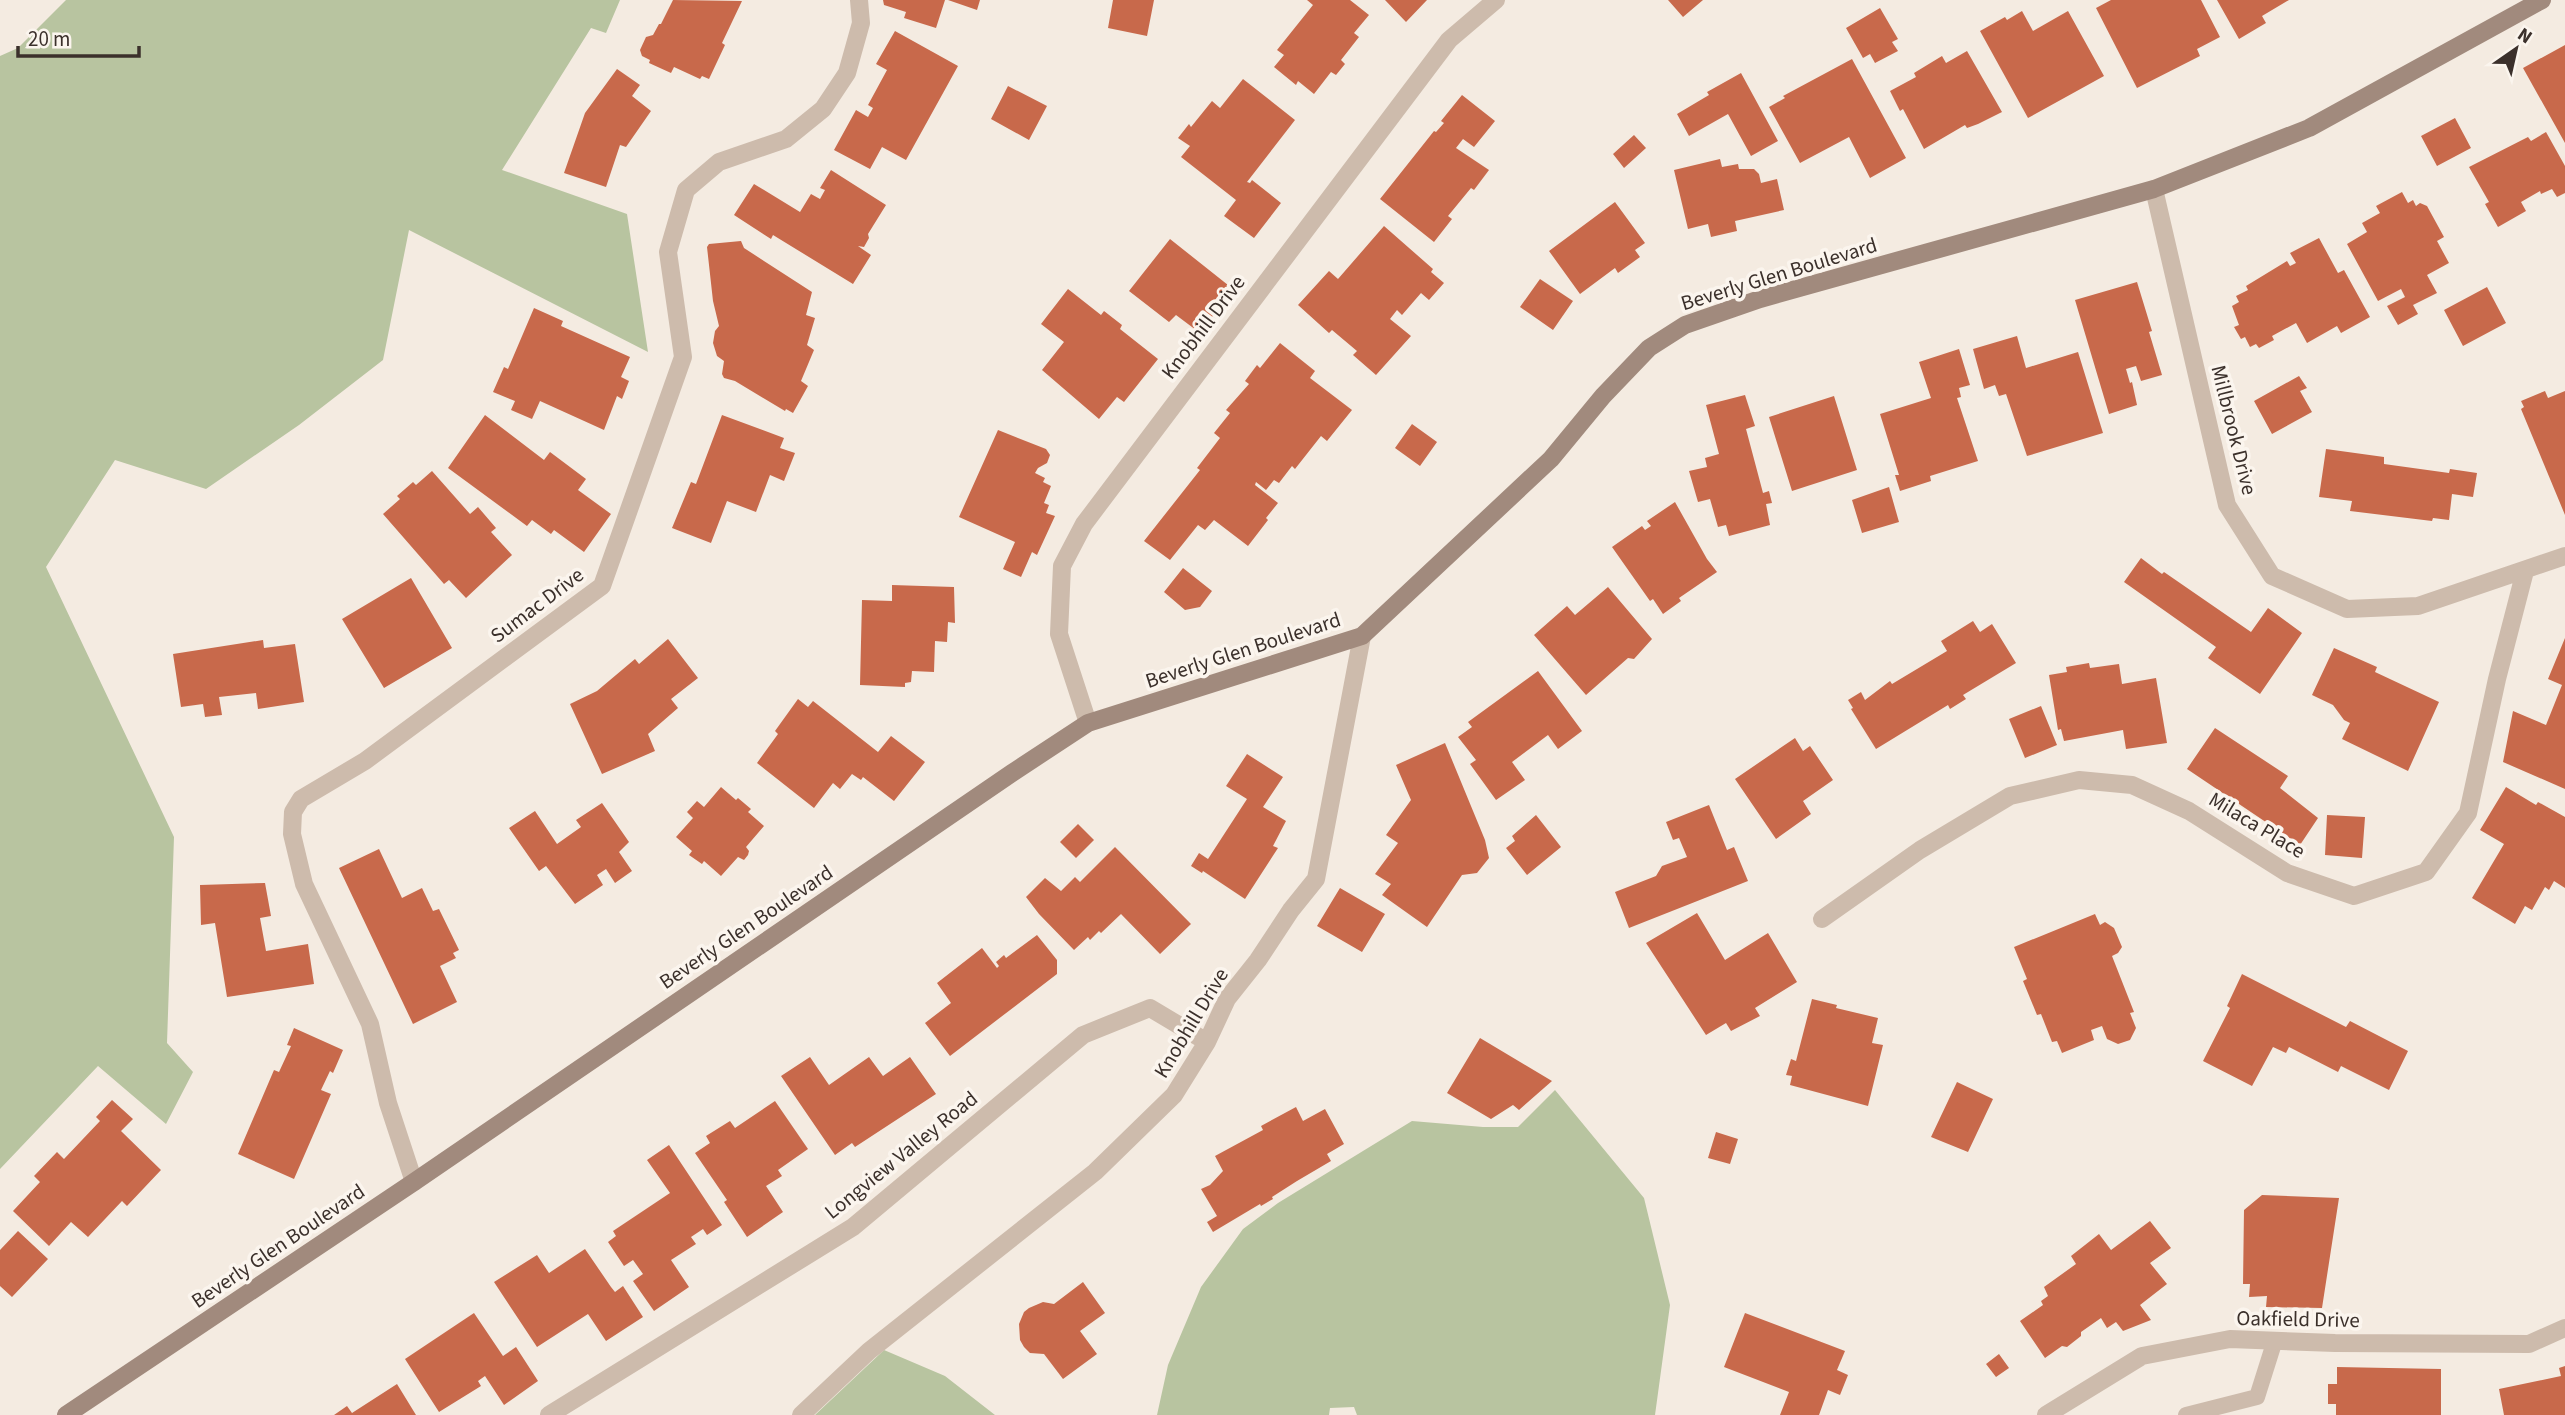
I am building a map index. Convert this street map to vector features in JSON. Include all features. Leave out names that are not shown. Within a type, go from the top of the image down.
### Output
[{"type":"main road","name":"Beverly Glen Boulevard","points":[[66,1415],[414,1182],[1088,723],[1362,636],[1551,459],[1603,396],[1649,348],[1685,325],[1760,299],[2154,189],[2309,128],[2542,0]]},
{"type":"street","name":"Sumac Drive","points":[[414,1182],[388,1103],[370,1024],[303,884],[292,834],[293,812],[302,799],[365,761],[602,586],[683,356],[668,252],[686,190],[719,162],[786,139],[823,109],[847,73],[861,23],[859,0]]},
{"type":"street","name":"Knobhill Drive","points":[[1088,723],[1059,634],[1062,566],[1084,524],[1449,40],[1496,0]]},
{"type":"street","name":"Millbrook Drive","points":[[2154,189],[2227,505],[2272,576],[2347,609],[2418,606],[2565,556]]},
{"type":"street","name":"Milaca Place","points":[[1822,919],[1920,850],[2010,796],[2079,780],[2132,785],[2189,811],[2287,873],[2354,896],[2426,872],[2468,813],[2497,680],[2525,570]]},
{"type":"street","name":"Knobhill Drive","points":[[801,1415],[869,1351],[1096,1172],[1174,1095],[1207,1042],[1227,999],[1316,879],[1362,636]]},
{"type":"street","name":"Longview Valley Road","points":[[549,1415],[853,1227],[1083,1035],[1150,1008],[1207,1042]]},
{"type":"street","name":"Oakfield Drive","points":[[2046,1415],[2142,1356],[2230,1339],[2335,1343],[2529,1344],[2565,1328]]},
{"type":"lane","points":[[2186,1415],[2257,1397],[2275,1340]]},
{"type":"green space","points":[[66,0],[620,0],[606,33],[591,28],[502,170],[627,214],[648,352],[409,230],[383,360],[299,425],[206,489],[115,460],[46,567],[174,837],[167,1043],[193,1072],[166,1124],[98,1066],[0,1169],[0,56],[18,48]]},
{"type":"green space","points":[[1555,1090],[1644,1198],[1670,1305],[1655,1415],[1357,1415],[1354,1407],[1330,1408],[1329,1415],[1157,1415],[1168,1365],[1201,1287],[1243,1229],[1278,1203],[1412,1121],[1518,1127]]},
{"type":"green space","points":[[884,1350],[945,1376],[995,1415],[815,1415]]},
{"type":"building","points":[[673,0],[742,1],[709,79],[702,76],[700,79],[674,67],[671,73],[649,63],[650,60],[642,56],[640,50],[646,37],[653,35]]},
{"type":"building","points":[[883,0],[945,0],[936,28],[904,18],[906,12],[884,5]]},
{"type":"building","points":[[948,0],[980,0],[977,10]]},
{"type":"building","points":[[1113,0],[1154,0],[1147,36],[1108,28]]},
{"type":"building","points":[[1307,0],[1350,0],[1369,15],[1354,33],[1359,37],[1341,60],[1345,64],[1336,75],[1331,72],[1314,94],[1298,81],[1296,85],[1274,67],[1284,55],[1277,50],[1313,5]]},
{"type":"building","points":[[1385,0],[1427,0],[1406,22]]},
{"type":"building","points":[[1668,0],[1703,0],[1683,17]]},
{"type":"building","points":[[2111,0],[2201,0],[2220,37],[2197,49],[2200,56],[2137,88],[2096,8]]},
{"type":"building","points":[[2217,0],[2289,0],[2262,16],[2266,23],[2239,39]]},
{"type":"building","points":[[1880,8],[1898,39],[1892,42],[1898,51],[1875,63],[1870,54],[1863,58],[1846,28]]},
{"type":"building","points":[[2022,11],[2033,31],[2068,11],[2104,76],[2028,118],[1980,31]]},
{"type":"building","points":[[895,31],[958,66],[906,160],[882,147],[870,169],[834,150],[856,110],[868,117],[873,108],[868,105],[887,70],[876,64]]},
{"type":"building","points":[[2565,45],[2565,143],[2523,68]]},
{"type":"building","points":[[1967,51],[2002,112],[1967,128],[1965,125],[1924,149],[1903,109],[1900,111],[1890,91],[1916,77],[1914,73],[1942,56],[1946,63]]},
{"type":"building","points":[[1852,59],[1906,158],[1870,178],[1849,137],[1800,163],[1769,107],[1785,98],[1783,96]]},
{"type":"building","points":[[617,69],[640,85],[632,96],[651,111],[626,147],[620,145],[606,187],[564,173],[585,113]]},
{"type":"building","points":[[1741,73],[1778,141],[1751,156],[1728,114],[1689,136],[1677,114],[1709,95],[1707,92]]},
{"type":"building","points":[[1243,79],[1295,120],[1247,182],[1252,180],[1281,203],[1254,238],[1224,216],[1236,200],[1181,157],[1190,146],[1178,138],[1189,124],[1191,127],[1212,101],[1220,108]]},
{"type":"building","points":[[1008,86],[1047,106],[1029,140],[991,119]]},
{"type":"building","points":[[1462,95],[1495,121],[1474,147],[1463,139],[1456,148],[1489,170],[1474,190],[1471,188],[1448,216],[1452,219],[1434,242],[1380,199],[1434,131],[1444,123],[1441,121]]},
{"type":"building","points":[[2455,118],[2471,148],[2437,166],[2421,136]]},
{"type":"building","points":[[2546,132],[2565,166],[2565,193],[2557,197],[2552,189],[2541,194],[2540,191],[2521,202],[2526,211],[2498,227],[2485,204],[2489,202],[2469,167],[2528,137],[2531,141]]},
{"type":"building","points":[[1634,135],[1646,148],[1624,168],[1613,154]]},
{"type":"building","points":[[1720,159],[1722,167],[1738,164],[1739,169],[1754,169],[1759,174],[1761,183],[1777,179],[1784,210],[1735,221],[1737,231],[1711,237],[1708,224],[1688,229],[1674,170]]},
{"type":"building","points":[[831,170],[886,205],[868,234],[869,238],[864,247],[858,246],[871,255],[853,284],[773,235],[771,239],[734,215],[754,184],[800,212],[811,194],[820,199],[825,190],[820,188]]},
{"type":"building","points":[[2402,192],[2408,203],[2413,200],[2416,206],[2420,203],[2427,206],[2444,237],[2437,241],[2449,263],[2427,275],[2437,293],[2413,305],[2418,314],[2398,325],[2387,306],[2405,297],[2401,289],[2378,301],[2347,244],[2367,232],[2362,223],[2380,213],[2376,206]]},
{"type":"building","points":[[1615,202],[1645,243],[1635,250],[1640,257],[1618,273],[1615,268],[1580,294],[1549,251]]},
{"type":"building","points":[[1384,226],[1433,269],[1431,272],[1444,283],[1429,300],[1421,293],[1402,315],[1397,310],[1390,319],[1411,336],[1376,375],[1353,355],[1357,351],[1332,330],[1329,333],[1298,305],[1329,271],[1338,279]]},
{"type":"building","points":[[2319,238],[2338,273],[2344,270],[2370,317],[2341,333],[2337,326],[2307,343],[2296,323],[2272,336],[2274,340],[2259,348],[2256,344],[2250,347],[2245,337],[2241,339],[2234,327],[2239,325],[2232,306],[2239,302],[2236,296],[2248,290],[2246,286],[2287,261],[2290,266],[2296,263],[2290,253]]},
{"type":"building","points":[[1170,239],[1233,289],[1200,333],[1176,315],[1169,322],[1129,291]]},
{"type":"building","points":[[741,241],[744,248],[812,292],[806,315],[815,318],[807,345],[814,350],[801,381],[808,386],[793,413],[786,409],[785,411],[735,381],[724,378],[722,374],[724,361],[717,356],[713,343],[715,331],[719,326],[713,301],[707,247],[709,244]]},
{"type":"building","points":[[1540,279],[1573,301],[1553,330],[1520,307]]},
{"type":"building","points":[[2137,282],[2162,375],[2141,381],[2136,366],[2126,369],[2137,405],[2109,414],[2075,300]]},
{"type":"building","points":[[2487,287],[2506,323],[2463,346],[2444,310]]},
{"type":"building","points":[[1068,289],[1101,315],[1104,311],[1122,325],[1120,329],[1158,359],[1124,402],[1117,397],[1099,419],[1042,370],[1064,342],[1041,324]]},
{"type":"building","points":[[534,308],[563,321],[561,326],[630,357],[621,377],[629,381],[622,399],[617,396],[604,430],[540,401],[532,419],[511,410],[515,401],[493,392],[504,367],[508,369]]},
{"type":"building","points":[[2017,336],[2026,368],[2078,352],[2103,433],[2027,456],[2006,394],[1999,396],[1995,385],[1984,389],[1973,349]]},
{"type":"building","points":[[1280,343],[1315,371],[1310,378],[1352,410],[1327,441],[1321,436],[1295,469],[1292,466],[1279,483],[1274,480],[1266,490],[1256,482],[1255,485],[1278,503],[1248,546],[1214,520],[1205,530],[1198,525],[1170,560],[1144,541],[1200,470],[1197,468],[1220,438],[1214,433],[1230,413],[1226,410],[1249,384],[1245,381],[1257,365],[1260,368]]},
{"type":"building","points":[[1959,349],[1970,385],[1959,388],[1961,397],[1957,398],[1978,461],[1930,476],[1931,481],[1900,491],[1895,475],[1899,475],[1880,414],[1931,398],[1919,362]]},
{"type":"building","points":[[2299,376],[2307,388],[2300,391],[2312,412],[2272,434],[2254,401]]},
{"type":"building","points":[[2545,391],[2548,398],[2565,391],[2565,515],[2521,409],[2524,407],[2521,401]]},
{"type":"building","points":[[1745,395],[1755,426],[1746,429],[1763,493],[1769,491],[1772,503],[1766,504],[1770,525],[1729,536],[1726,525],[1718,527],[1710,499],[1698,502],[1689,471],[1707,467],[1705,458],[1719,454],[1706,405]]},
{"type":"building","points":[[1834,396],[1857,470],[1792,491],[1769,417]]},
{"type":"building","points":[[485,415],[544,460],[550,452],[586,479],[578,490],[611,514],[584,552],[554,530],[551,534],[532,520],[527,526],[448,468]]},
{"type":"building","points":[[722,415],[784,438],[780,448],[795,453],[784,481],[770,475],[756,512],[727,501],[711,543],[672,528],[691,482],[696,484]]},
{"type":"building","points":[[1412,424],[1437,442],[1420,466],[1395,448]]},
{"type":"building","points":[[998,430],[1046,449],[1050,455],[1047,463],[1035,473],[1045,478],[1043,482],[1051,486],[1044,503],[1049,505],[1046,513],[1055,516],[1037,555],[1032,552],[1021,577],[1003,569],[1015,542],[959,517]]},
{"type":"building","points":[[2326,449],[2384,457],[2384,464],[2449,473],[2450,469],[2477,473],[2473,497],[2452,494],[2449,520],[2433,518],[2432,521],[2350,511],[2352,501],[2319,497]]},
{"type":"building","points":[[432,471],[470,514],[478,507],[496,528],[491,532],[512,555],[466,598],[449,580],[444,584],[383,514],[400,499],[397,496]]},
{"type":"building","points":[[1889,487],[1899,522],[1862,533],[1852,500]]},
{"type":"building","points":[[1675,502],[1717,572],[1679,598],[1681,601],[1663,614],[1653,599],[1650,601],[1612,547],[1642,526],[1645,530],[1651,526],[1647,521]]},
{"type":"building","points":[[2141,558],[2251,632],[2268,608],[2302,633],[2260,694],[2208,658],[2216,647],[2124,582]]},
{"type":"building","points":[[1183,568],[1212,591],[1200,607],[1185,610],[1164,592]]},
{"type":"building","points":[[411,578],[452,648],[384,688],[342,619]]},
{"type":"building","points":[[892,585],[954,587],[955,623],[948,622],[947,642],[935,641],[934,672],[912,671],[911,682],[905,683],[905,687],[860,685],[862,600],[892,601]]},
{"type":"building","points":[[1608,587],[1652,639],[1634,659],[1628,658],[1586,695],[1534,635],[1567,606],[1575,615]]},
{"type":"building","points":[[1973,621],[1980,632],[1992,624],[2016,663],[1963,695],[1966,699],[1950,709],[1948,705],[1876,749],[1848,700],[1861,692],[1865,700],[1890,681],[1892,684],[1947,651],[1941,641]]},
{"type":"building","points":[[2565,638],[2565,789],[2503,762],[2513,711],[2546,725],[2562,685],[2548,679]]},
{"type":"building","points":[[668,639],[698,678],[671,699],[678,708],[648,734],[655,751],[602,774],[570,704],[597,691],[635,659],[639,664]]},
{"type":"building","points":[[263,640],[264,648],[295,644],[304,702],[258,709],[256,693],[219,697],[222,715],[205,717],[203,704],[181,707],[173,654]]},
{"type":"building","points":[[2334,648],[2377,667],[2375,672],[2439,702],[2408,771],[2342,739],[2350,723],[2344,720],[2333,705],[2312,695]]},
{"type":"building","points":[[2089,663],[2090,668],[2119,664],[2122,684],[2156,678],[2167,743],[2126,749],[2123,730],[2064,741],[2061,729],[2058,730],[2049,675],[2067,672],[2066,667]]},
{"type":"building","points":[[1538,671],[1582,731],[1558,749],[1548,735],[1512,762],[1525,780],[1496,800],[1470,764],[1476,760],[1458,737],[1472,727],[1468,722]]},
{"type":"building","points":[[798,699],[808,707],[813,701],[878,752],[891,736],[925,762],[894,801],[863,777],[861,780],[852,774],[840,789],[833,783],[814,808],[757,763],[778,734],[775,731]]},
{"type":"building","points":[[2041,706],[2057,745],[2025,758],[2009,719]]},
{"type":"building","points":[[2215,728],[2288,776],[2280,788],[2318,818],[2300,845],[2187,769]]},
{"type":"building","points":[[1795,738],[1803,751],[1810,746],[1833,780],[1803,801],[1811,814],[1776,839],[1735,779]]},
{"type":"building","points":[[1445,743],[1485,840],[1489,858],[1477,873],[1462,875],[1427,927],[1382,895],[1391,884],[1375,874],[1398,843],[1386,835],[1411,800],[1396,765]]},
{"type":"building","points":[[1247,754],[1283,777],[1263,807],[1286,821],[1273,846],[1278,848],[1245,899],[1191,866],[1199,853],[1208,859],[1247,799],[1226,786]]},
{"type":"building","points":[[721,787],[751,809],[748,812],[764,826],[746,847],[749,851],[744,860],[738,857],[721,876],[704,861],[702,864],[689,855],[692,851],[676,837],[693,818],[687,812],[697,801],[704,807]]},
{"type":"building","points":[[2506,787],[2536,805],[2538,802],[2565,817],[2565,888],[2554,881],[2549,890],[2545,887],[2532,910],[2525,906],[2515,924],[2472,898],[2504,844],[2480,830]]},
{"type":"building","points":[[602,803],[629,842],[619,852],[632,871],[615,883],[606,869],[597,875],[603,885],[575,904],[546,866],[539,871],[509,828],[535,811],[557,844],[581,827],[576,820]]},
{"type":"building","points":[[1709,805],[1727,850],[1734,847],[1748,881],[1629,928],[1615,892],[1656,876],[1662,866],[1687,857],[1679,838],[1673,840],[1666,822]]},
{"type":"building","points":[[1536,815],[1561,847],[1527,875],[1506,848],[1515,841],[1512,836]]},
{"type":"building","points":[[2327,815],[2365,817],[2362,858],[2325,855]]},
{"type":"building","points":[[1078,824],[1094,840],[1076,858],[1060,842]]},
{"type":"building","points":[[1115,847],[1191,924],[1160,954],[1121,914],[1101,933],[1099,931],[1090,940],[1088,937],[1074,950],[1026,897],[1045,878],[1061,891],[1075,877],[1080,882]]},
{"type":"building","points":[[379,849],[402,898],[422,888],[433,911],[439,909],[459,950],[453,953],[456,958],[440,966],[457,1002],[413,1024],[339,868]]},
{"type":"building","points":[[265,883],[271,916],[260,918],[266,951],[308,944],[314,984],[227,997],[215,923],[201,925],[200,885]]},
{"type":"building","points":[[1340,888],[1385,914],[1362,952],[1317,926]]},
{"type":"building","points":[[1697,913],[1725,960],[1768,933],[1797,982],[1755,1008],[1760,1016],[1731,1031],[1726,1023],[1706,1035],[1646,943]]},
{"type":"building","points":[[2095,914],[2100,925],[2105,922],[2114,928],[2122,947],[2112,956],[2134,1012],[2130,1013],[2136,1028],[2130,1040],[2118,1044],[2107,1039],[2102,1026],[2091,1030],[2094,1040],[2062,1053],[2057,1041],[2052,1042],[2041,1014],[2037,1015],[2023,981],[2027,979],[2014,947]]},
{"type":"building","points":[[1037,935],[1057,960],[1057,974],[950,1056],[925,1023],[951,1003],[937,983],[982,948],[997,968],[999,966],[996,962],[1004,955],[1006,958]]},
{"type":"building","points":[[2242,974],[2346,1027],[2350,1021],[2408,1051],[2389,1090],[2341,1066],[2338,1072],[2289,1047],[2286,1053],[2273,1047],[2252,1086],[2203,1061],[2230,1008],[2227,1006]]},
{"type":"building","points":[[1812,999],[1878,1018],[1872,1043],[1883,1045],[1868,1106],[1790,1085],[1792,1076],[1786,1075],[1791,1059],[1796,1061]]},
{"type":"building","points":[[294,1028],[343,1050],[333,1073],[330,1071],[321,1090],[331,1094],[294,1179],[238,1154],[274,1070],[279,1072],[291,1046],[287,1045]]},
{"type":"building","points":[[1480,1038],[1552,1081],[1519,1110],[1513,1105],[1491,1119],[1447,1093]]},
{"type":"building","points":[[810,1057],[829,1085],[869,1057],[883,1076],[910,1057],[936,1094],[855,1147],[852,1143],[835,1155],[781,1076]]},
{"type":"building","points":[[1957,1082],[1993,1099],[1968,1152],[1931,1137]]},
{"type":"building","points":[[112,1100],[133,1119],[121,1131],[161,1170],[127,1206],[122,1201],[88,1237],[71,1222],[49,1246],[13,1211],[40,1182],[34,1176],[57,1152],[64,1159],[100,1121],[96,1117]]},
{"type":"building","points":[[775,1101],[808,1149],[778,1170],[782,1176],[766,1186],[783,1212],[747,1237],[724,1202],[727,1200],[695,1153],[710,1143],[706,1136],[730,1121],[735,1128]]},
{"type":"building","points":[[1296,1107],[1303,1121],[1325,1109],[1344,1144],[1327,1154],[1331,1161],[1272,1197],[1273,1199],[1213,1232],[1207,1222],[1217,1216],[1201,1189],[1210,1185],[1223,1171],[1215,1156],[1263,1130],[1261,1126]]},
{"type":"building","points":[[1716,1132],[1738,1139],[1730,1164],[1708,1158]]},
{"type":"building","points":[[669,1145],[722,1225],[707,1235],[703,1229],[691,1237],[696,1244],[671,1260],[689,1287],[654,1311],[633,1281],[643,1274],[633,1260],[624,1266],[608,1242],[616,1236],[613,1231],[670,1193],[647,1160]]},
{"type":"building","points":[[2262,1195],[2339,1198],[2322,1308],[2266,1307],[2267,1296],[2249,1297],[2250,1284],[2243,1284],[2244,1210]]},
{"type":"building","points":[[2150,1221],[2171,1248],[2150,1263],[2167,1284],[2140,1305],[2151,1320],[2123,1331],[2116,1322],[2107,1328],[2101,1318],[2081,1332],[2081,1336],[2067,1347],[2062,1346],[2045,1358],[2020,1321],[2043,1305],[2041,1301],[2048,1296],[2044,1287],[2076,1264],[2071,1256],[2099,1234],[2111,1250]]},
{"type":"building","points":[[18,1231],[48,1259],[12,1297],[0,1286],[0,1250]]},
{"type":"building","points":[[585,1249],[615,1292],[623,1286],[643,1317],[606,1341],[588,1314],[537,1347],[494,1282],[537,1255],[549,1273]]},
{"type":"building","points":[[1083,1282],[1105,1313],[1080,1331],[1097,1354],[1063,1379],[1044,1354],[1030,1353],[1024,1347],[1020,1340],[1019,1324],[1024,1312],[1029,1308],[1043,1302],[1054,1304]]},
{"type":"building","points":[[474,1313],[503,1356],[516,1347],[538,1381],[504,1405],[485,1376],[478,1381],[481,1386],[439,1412],[405,1359]]},
{"type":"building","points":[[1745,1313],[1845,1351],[1837,1370],[1848,1375],[1840,1395],[1828,1390],[1819,1415],[1780,1415],[1789,1392],[1724,1367]]},
{"type":"building","points":[[1999,1354],[2009,1368],[1996,1377],[1986,1364]]},
{"type":"building","points":[[2565,1366],[2565,1415],[2504,1415],[2499,1389],[2561,1376],[2559,1368]]},
{"type":"building","points":[[2337,1367],[2441,1369],[2441,1415],[2336,1415],[2336,1404],[2328,1404],[2328,1384],[2337,1384]]},
{"type":"building","points":[[397,1384],[416,1415],[334,1415],[347,1406],[352,1413]]}]
